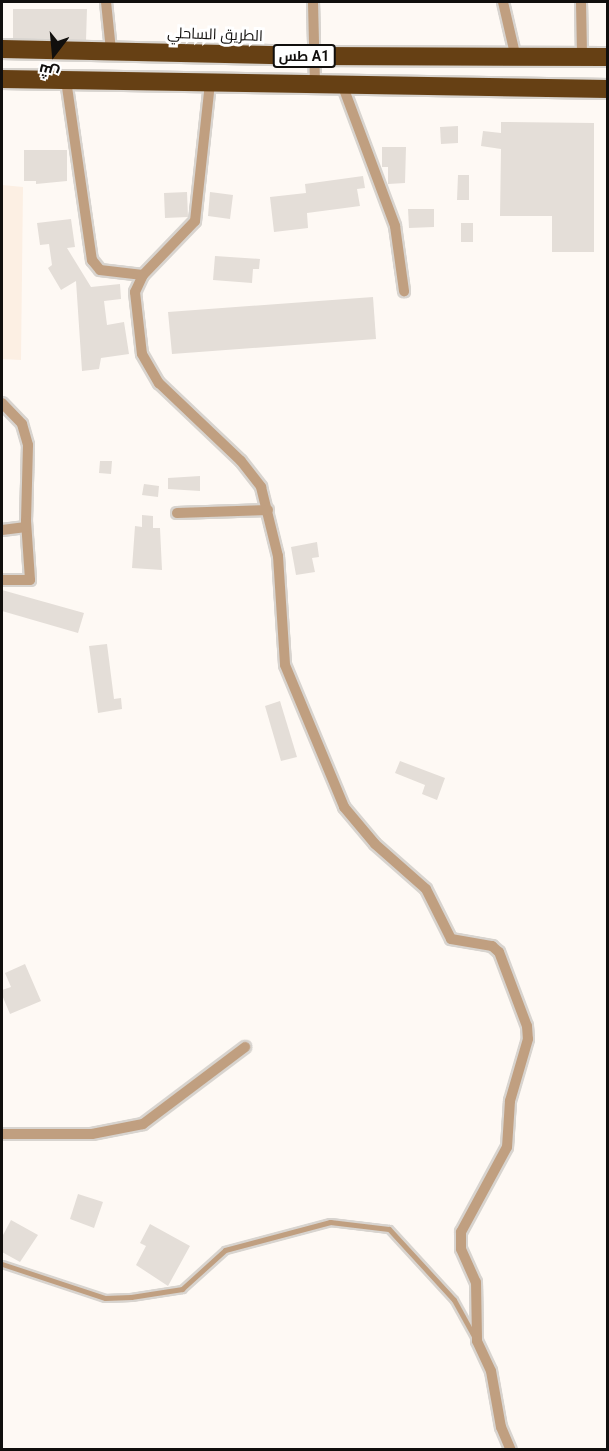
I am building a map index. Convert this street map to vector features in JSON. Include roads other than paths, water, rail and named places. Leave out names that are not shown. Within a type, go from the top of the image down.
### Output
[{"type":"highway","name":"الطريق الساحلي","points":[[2,49],[315,56],[515,54],[608,57]]},
{"type":"highway","name":"طس A1","points":[[2,79],[608,89]]},
{"type":"street","points":[[106,2],[111,50]]},
{"type":"street","points":[[313,2],[315,84]]},
{"type":"street","points":[[503,2],[515,54]]},
{"type":"street","points":[[581,2],[582,56]]},
{"type":"street","points":[[66,80],[92,260],[100,270],[142,275]]},
{"type":"street","points":[[210,82],[195,221],[142,275],[134,305],[145,364],[159,383],[253,473],[268,510],[278,556],[285,665],[329,776],[359,826],[412,879],[426,889],[451,939],[492,946],[499,952],[527,1026],[528,1039],[510,1101],[507,1147],[461,1232],[461,1249],[476,1282],[477,1341],[491,1371],[501,1427],[511,1449]]},
{"type":"street","points":[[342,84],[395,226],[404,291]]},
{"type":"street","points":[[2,403],[22,424],[28,445],[26,527],[2,530]]},
{"type":"street","points":[[177,513],[268,510]]},
{"type":"street","points":[[2,580],[30,580],[26,521]]},
{"type":"street","points":[[2,1134],[92,1134],[143,1124],[245,1047]]},
{"type":"lane","points":[[2,1264],[105,1298],[131,1297],[182,1289],[225,1250],[330,1222],[389,1229],[454,1300],[477,1341]]}]
